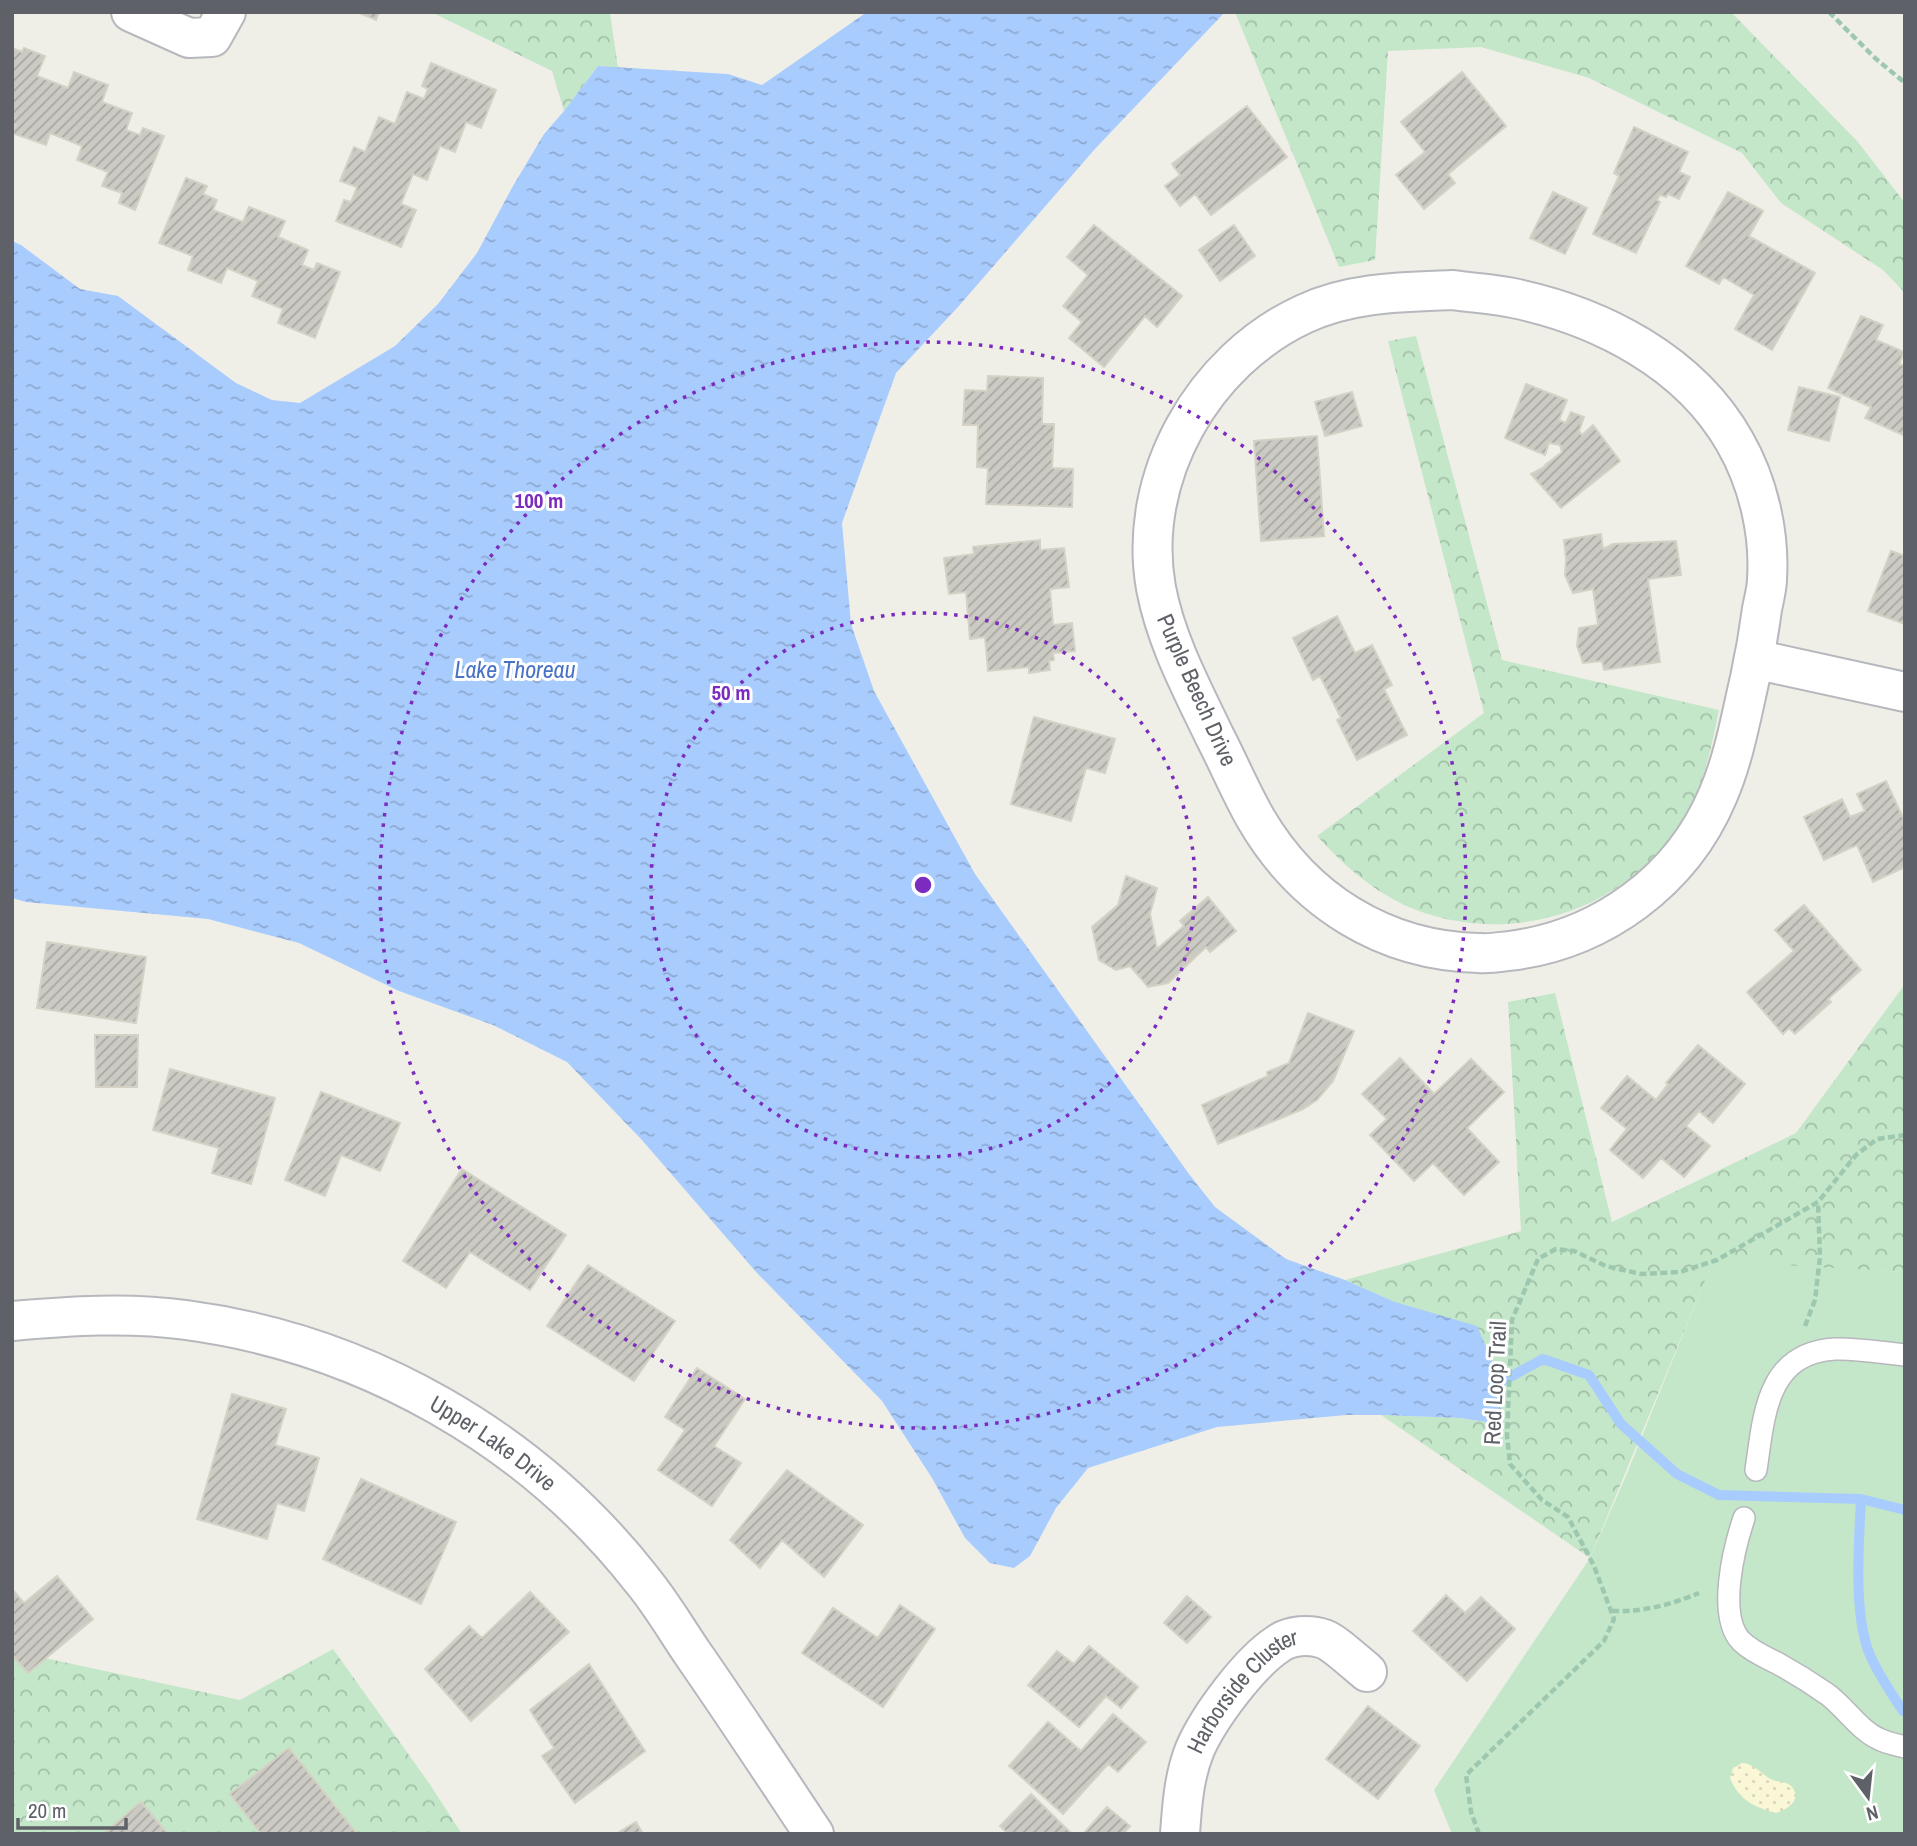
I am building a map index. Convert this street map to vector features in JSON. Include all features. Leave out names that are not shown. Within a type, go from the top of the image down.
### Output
[{"type":"street","points":[[131,12],[189,38],[212,37],[226,12]]},
{"type":"street","name":"Purple Beech Drive","points":[[1453,290],[1511,297],[1567,312],[1622,336],[1672,368],[1706,401],[1735,442],[1755,486],[1766,533],[1767,579],[1754,659],[1733,751],[1718,796],[1690,846],[1658,883],[1620,913],[1576,935],[1529,948],[1483,954],[1438,950],[1397,939],[1353,919],[1313,891],[1282,858],[1256,818],[1197,701],[1166,632],[1155,583],[1153,537],[1159,491],[1174,446],[1199,402],[1229,366],[1265,335],[1306,313],[1347,299],[1390,293],[1453,290]]},
{"type":"street","points":[[1754,659],[1905,692]]},
{"type":"street","name":"Upper Lake Drive","points":[[12,1321],[89,1315],[185,1320],[265,1334],[336,1356],[395,1382],[474,1426],[538,1472],[593,1522],[643,1580],[814,1834]]},
{"type":"street","name":"Harborside Cluster","points":[[1180,1834],[1184,1784],[1195,1749],[1215,1712],[1255,1663],[1280,1642],[1304,1635],[1326,1639],[1367,1672]]},
{"type":"lane","points":[[1756,1470],[1763,1421],[1773,1390],[1777,1379],[1791,1363],[1810,1354],[1835,1349],[1905,1355]]},
{"type":"lane","points":[[1744,1518],[1737,1538],[1728,1595],[1730,1620],[1740,1640],[1756,1653],[1805,1679],[1877,1739],[1905,1747]]},
{"type":"path","points":[[1829,12],[1875,58],[1905,83]]},
{"type":"path","name":"Red Loop Trail","points":[[1612,1611],[1594,1566],[1568,1517],[1542,1500],[1510,1464],[1507,1435],[1512,1321],[1538,1259],[1556,1250],[1574,1251],[1605,1266],[1641,1273],[1680,1272],[1717,1260],[1818,1202],[1856,1155],[1877,1139],[1905,1135]]},
{"type":"path","points":[[1791,1363],[1815,1300],[1820,1257],[1818,1202]]},
{"type":"path","points":[[1479,1834],[1472,1812],[1466,1775],[1604,1641],[1614,1619],[1612,1611],[1637,1612],[1676,1602],[1708,1589],[1733,1567]]},
{"type":"green space","points":[[431,12],[610,12],[618,68],[598,66],[564,111],[552,71]]},
{"type":"green space","points":[[1235,12],[1731,12],[1858,142],[1905,203],[1905,293],[1883,270],[1781,203],[1742,153],[1589,78],[1481,47],[1388,51],[1375,260],[1339,267]]},
{"type":"green space","points":[[1416,336],[1502,660],[1719,710],[1702,781],[1683,820],[1658,852],[1629,879],[1596,900],[1559,915],[1521,923],[1482,924],[1442,918],[1404,905],[1369,884],[1317,836],[1484,713],[1388,341]]},
{"type":"green space","points":[[1905,984],[1905,1272],[1713,1261],[1590,1558],[1381,1415],[1460,1418],[1499,1424],[1395,1302],[1345,1280],[1521,1231],[1508,1002],[1555,993],[1612,1222],[1796,1133]]},
{"type":"green space","points":[[1713,1260],[1905,1272],[1905,1834],[1452,1834],[1434,1790],[1590,1558]]},
{"type":"green space","points":[[333,1649],[429,1783],[462,1834],[12,1834],[12,1651],[240,1700]]},
{"type":"sand","points":[[1742,1763],[1751,1765],[1773,1780],[1790,1785],[1796,1796],[1793,1802],[1776,1813],[1748,1802],[1730,1778],[1733,1768]]},
{"type":"water","name":"Lake Thoreau","points":[[867,12],[1225,12],[1094,150],[958,307],[896,373],[842,523],[851,624],[874,691],[975,874],[1215,1207],[1286,1259],[1345,1280],[1395,1302],[1477,1326],[1501,1382],[1499,1424],[1460,1418],[1346,1415],[1217,1427],[1088,1468],[1056,1508],[1030,1556],[1014,1568],[990,1563],[965,1538],[932,1478],[882,1401],[757,1273],[641,1139],[567,1062],[493,1025],[399,991],[299,943],[208,919],[26,902],[12,898],[12,241],[80,289],[118,296],[236,383],[272,400],[300,403],[395,346],[438,304],[477,253],[544,134],[598,66],[728,74],[762,85]]},
{"type":"building","points":[[357,12],[379,12],[376,20]]},
{"type":"building","points":[[12,48],[22,52],[24,48],[45,56],[37,76],[68,88],[74,72],[108,85],[102,102],[132,113],[126,130],[140,135],[143,128],[164,136],[135,210],[119,203],[122,193],[102,186],[108,172],[77,160],[82,146],[50,133],[46,145],[12,133],[16,125],[12,124]]},
{"type":"building","points":[[431,63],[496,90],[481,128],[466,122],[455,152],[440,146],[427,180],[413,174],[401,204],[416,210],[401,247],[336,221],[344,200],[351,202],[357,187],[340,181],[354,147],[365,152],[379,117],[395,124],[407,92],[424,99],[428,89],[422,86]]},
{"type":"building","points":[[1462,72],[1506,126],[1448,174],[1455,183],[1424,209],[1396,175],[1425,152],[1401,122]]},
{"type":"building","points":[[1247,106],[1287,157],[1211,215],[1195,194],[1180,206],[1165,186],[1180,175],[1172,164]]},
{"type":"building","points":[[1634,127],[1688,152],[1679,172],[1690,177],[1679,199],[1668,194],[1666,197],[1660,195],[1657,200],[1660,202],[1636,253],[1593,234],[1619,176],[1614,173]]},
{"type":"building","points":[[186,178],[207,186],[203,194],[217,200],[213,210],[243,222],[249,207],[285,221],[278,237],[308,250],[302,265],[314,270],[317,263],[340,272],[315,338],[278,323],[283,309],[252,296],[258,281],[227,268],[221,283],[188,270],[193,256],[159,243]]},
{"type":"building","points":[[1553,192],[1587,208],[1565,254],[1530,238]]},
{"type":"building","points":[[1728,192],[1763,211],[1749,236],[1815,273],[1772,350],[1735,329],[1754,295],[1723,277],[1719,284],[1686,266]]},
{"type":"building","points":[[1094,225],[1182,296],[1157,327],[1145,316],[1104,367],[1069,338],[1082,322],[1063,306],[1088,275],[1067,257]]},
{"type":"building","points":[[1234,225],[1255,256],[1220,281],[1199,250]]},
{"type":"building","points":[[1861,316],[1883,325],[1876,340],[1904,352],[1899,364],[1905,366],[1905,436],[1865,418],[1871,407],[1828,388]]},
{"type":"building","points":[[988,376],[1043,378],[1042,424],[1054,424],[1052,468],[1073,469],[1072,507],[986,504],[988,468],[977,467],[978,425],[963,425],[965,390],[987,391]]},
{"type":"building","points":[[1526,384],[1567,400],[1559,420],[1566,423],[1571,412],[1584,417],[1579,431],[1582,435],[1593,425],[1620,461],[1561,508],[1531,474],[1546,466],[1562,452],[1560,445],[1549,443],[1545,455],[1505,438]]},
{"type":"building","points":[[1799,387],[1840,397],[1829,441],[1788,430]]},
{"type":"building","points":[[1352,392],[1362,426],[1325,436],[1315,402]]},
{"type":"building","points":[[1317,436],[1324,536],[1261,541],[1254,441]]},
{"type":"building","points":[[1601,534],[1603,549],[1613,544],[1676,541],[1681,575],[1648,579],[1660,662],[1604,670],[1602,661],[1583,663],[1577,646],[1579,628],[1598,625],[1593,589],[1573,593],[1565,575],[1564,540]]},
{"type":"building","points":[[1040,540],[1040,550],[1064,548],[1069,587],[1050,589],[1053,625],[1072,623],[1075,651],[1053,653],[1054,660],[1049,661],[1050,670],[1029,673],[1029,667],[988,671],[985,637],[970,639],[966,592],[949,594],[944,558],[974,554],[973,547]]},
{"type":"building","points":[[1891,551],[1905,556],[1905,624],[1868,611]]},
{"type":"building","points":[[1337,616],[1355,653],[1372,645],[1392,685],[1384,689],[1407,735],[1357,760],[1337,720],[1341,718],[1320,676],[1313,680],[1293,638]]},
{"type":"building","points":[[1034,717],[1115,739],[1105,773],[1086,768],[1071,821],[1011,804]]},
{"type":"building","points":[[1886,781],[1905,822],[1905,867],[1873,882],[1857,845],[1824,860],[1804,817],[1842,799],[1850,817],[1865,811],[1857,794]]},
{"type":"building","points":[[1126,876],[1157,888],[1150,914],[1157,949],[1184,926],[1180,921],[1208,897],[1236,931],[1210,952],[1206,947],[1168,983],[1148,987],[1130,966],[1116,970],[1099,960],[1092,927],[1118,905]]},
{"type":"building","points":[[1804,905],[1861,970],[1828,999],[1831,1002],[1795,1034],[1789,1028],[1783,1034],[1747,992],[1794,951],[1775,930]]},
{"type":"building","points":[[47,942],[146,957],[136,1023],[37,1008]]},
{"type":"building","points":[[1308,1013],[1354,1031],[1333,1081],[1317,1100],[1303,1109],[1218,1144],[1202,1105],[1268,1076],[1267,1072],[1289,1063]]},
{"type":"building","points":[[95,1035],[138,1035],[137,1087],[96,1087]]},
{"type":"building","points":[[1698,1045],[1745,1084],[1713,1123],[1699,1111],[1686,1126],[1710,1146],[1684,1177],[1661,1158],[1643,1178],[1610,1150],[1627,1129],[1601,1108],[1627,1076],[1656,1100],[1668,1084],[1666,1083]]},
{"type":"building","points":[[1400,1058],[1434,1094],[1471,1059],[1504,1092],[1467,1128],[1499,1162],[1464,1195],[1433,1163],[1414,1181],[1370,1135],[1387,1119],[1362,1094]]},
{"type":"building","points":[[170,1069],[275,1098],[251,1184],[212,1173],[219,1148],[153,1130]]},
{"type":"building","points":[[321,1092],[400,1123],[380,1171],[341,1155],[325,1196],[285,1180]]},
{"type":"building","points":[[462,1169],[566,1235],[530,1290],[470,1252],[446,1288],[403,1261]]},
{"type":"building","points":[[588,1265],[675,1321],[634,1381],[547,1326]]},
{"type":"building","points":[[697,1368],[745,1399],[714,1446],[741,1463],[712,1506],[658,1470],[685,1430],[665,1417]]},
{"type":"building","points":[[232,1394],[286,1409],[275,1445],[319,1458],[304,1511],[277,1503],[267,1539],[197,1519]]},
{"type":"building","points":[[787,1470],[863,1525],[824,1577],[782,1540],[760,1568],[730,1540]]},
{"type":"building","points":[[361,1479],[456,1522],[421,1604],[323,1559]]},
{"type":"building","points":[[57,1576],[93,1619],[28,1673],[12,1655],[12,1589],[24,1603]]},
{"type":"building","points":[[530,1592],[569,1632],[471,1721],[425,1669],[469,1626],[482,1638]]},
{"type":"building","points":[[1446,1595],[1465,1613],[1481,1597],[1515,1629],[1467,1681],[1413,1631]]},
{"type":"building","points":[[1187,1596],[1211,1617],[1187,1643],[1164,1623]]},
{"type":"building","points":[[900,1605],[935,1629],[883,1707],[802,1653],[833,1608],[878,1638]]},
{"type":"building","points":[[1089,1646],[1138,1687],[1121,1708],[1106,1696],[1079,1727],[1028,1685],[1057,1651],[1074,1664]]},
{"type":"building","points":[[589,1664],[645,1751],[575,1803],[542,1756],[554,1748],[530,1710]]},
{"type":"building","points":[[1368,1706],[1420,1746],[1378,1799],[1326,1759]]},
{"type":"building","points":[[1113,1714],[1146,1742],[1118,1772],[1108,1764],[1063,1814],[1009,1766],[1048,1722],[1081,1751]]},
{"type":"building","points":[[289,1748],[357,1834],[261,1834],[230,1794]]},
{"type":"building","points":[[1031,1794],[1072,1834],[1008,1834],[1000,1826]]},
{"type":"building","points":[[141,1802],[168,1834],[103,1834]]},
{"type":"building","points":[[1107,1807],[1130,1826],[1123,1834],[1085,1834],[1084,1833]]},
{"type":"building","points":[[636,1822],[643,1834],[616,1834]]},
{"type":"waterway","points":[[1501,1382],[1543,1359],[1589,1375],[1621,1424],[1677,1474],[1719,1495],[1861,1499],[1905,1510]]},
{"type":"waterway","points":[[1861,1499],[1858,1578],[1861,1620],[1870,1655],[1903,1711]]}]
